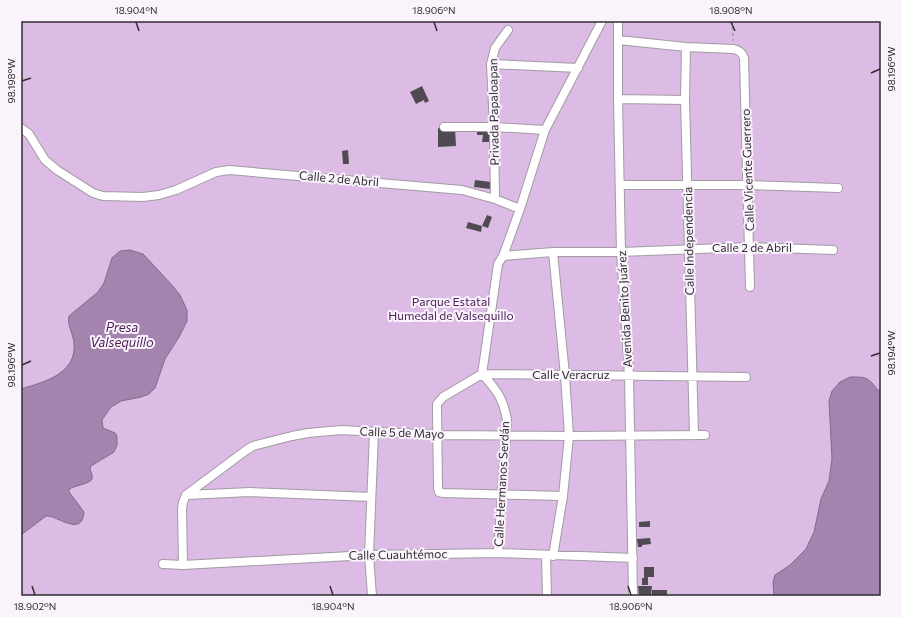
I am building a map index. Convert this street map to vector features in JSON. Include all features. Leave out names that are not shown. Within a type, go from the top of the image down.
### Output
[{"type":"street","points":[[563,496],[439,492],[437,408],[440,400],[482,374],[498,264],[503,256],[520,209],[545,130],[602,21]]},
{"type":"street","name":"Avenida Benito Juárez","points":[[618,21],[621,252],[629,375],[633,596]]},
{"type":"street","name":"Privada Papaloapan","points":[[495,199],[491,64],[495,48],[508,30]]},
{"type":"street","points":[[618,40],[686,47],[733,49]]},
{"type":"street","name":"Calle Independencia","points":[[686,47],[685,100],[694,434]]},
{"type":"street","name":"Calle Vicente Guerrero","points":[[733,49],[739,50],[744,58],[750,287]]},
{"type":"street","points":[[491,64],[578,68]]},
{"type":"street","points":[[618,99],[685,100]]},
{"type":"street","points":[[444,127],[494,127],[545,130]]},
{"type":"street","name":"Calle 2 de Abril","points":[[21,128],[29,134],[45,160],[57,170],[93,193],[103,196],[159,195],[176,190],[216,172],[229,170],[462,190],[495,199],[520,209]]},
{"type":"street","points":[[620,185],[838,188]]},
{"type":"street","name":"Calle 2 de Abril","points":[[503,256],[553,252],[621,252],[690,248],[750,247],[833,250]]},
{"type":"street","points":[[547,596],[550,556],[563,496],[569,436],[565,375],[553,252]]},
{"type":"street","name":"Calle Veracruz","points":[[482,374],[746,377]]},
{"type":"street","name":"Calle Hermanos Serdán","points":[[482,374],[500,396],[505,407],[507,420],[498,553]]},
{"type":"street","name":"Calle 5 de Mayo","points":[[186,495],[253,446],[308,433],[341,430],[438,435],[706,435]]},
{"type":"street","points":[[372,596],[369,555],[374,432]]},
{"type":"street","points":[[183,565],[182,509],[186,495],[250,492],[371,497]]},
{"type":"street","name":"Calle Cuauhtémoc","points":[[163,564],[183,565],[369,555],[498,553],[633,558]]},
{"type":"path","points":[[732,21],[733,49]]},
{"type":"green space","name":"Parque Estatal Humedal de Valsequillo","points":[[21,21],[881,21],[881,596],[21,596]]},
{"type":"water","name":"Presa Valsequillo","points":[[130,250],[143,254],[180,295],[187,310],[187,321],[165,359],[155,388],[149,394],[121,401],[111,407],[102,420],[103,428],[115,433],[117,436],[117,445],[114,452],[91,466],[91,480],[69,490],[84,512],[82,520],[79,523],[74,524],[46,516],[21,535],[21,389],[49,380],[65,369],[74,354],[74,343],[69,323],[69,316],[98,292],[104,283],[112,258],[120,251]]},
{"type":"water","points":[[850,377],[862,377],[867,379],[881,392],[881,596],[774,596],[773,582],[775,575],[790,565],[806,549],[814,532],[821,499],[829,481],[832,459],[829,401],[832,391],[840,382]]},
{"type":"building","points":[[422,86],[429,101],[425,103],[424,100],[416,104],[410,92]]},
{"type":"building","points":[[455,127],[456,146],[438,147],[438,128]]},
{"type":"building","points":[[477,128],[490,129],[489,142],[482,142],[483,135],[477,135]]},
{"type":"building","points":[[348,150],[349,164],[343,164],[342,151]]},
{"type":"building","points":[[475,180],[491,182],[490,189],[474,187]]},
{"type":"building","points":[[487,215],[492,217],[488,228],[482,226]]},
{"type":"building","points":[[468,222],[482,226],[481,232],[466,228]]},
{"type":"building","points":[[650,521],[650,527],[639,527],[639,522]]},
{"type":"building","points":[[650,538],[651,544],[638,547],[637,539]]},
{"type":"building","points":[[644,567],[654,567],[654,577],[648,577],[648,585],[642,585],[642,578],[644,578]]},
{"type":"building","points":[[638,586],[652,586],[651,596],[639,596]]},
{"type":"building","points":[[652,590],[667,590],[667,596],[652,596]]}]
